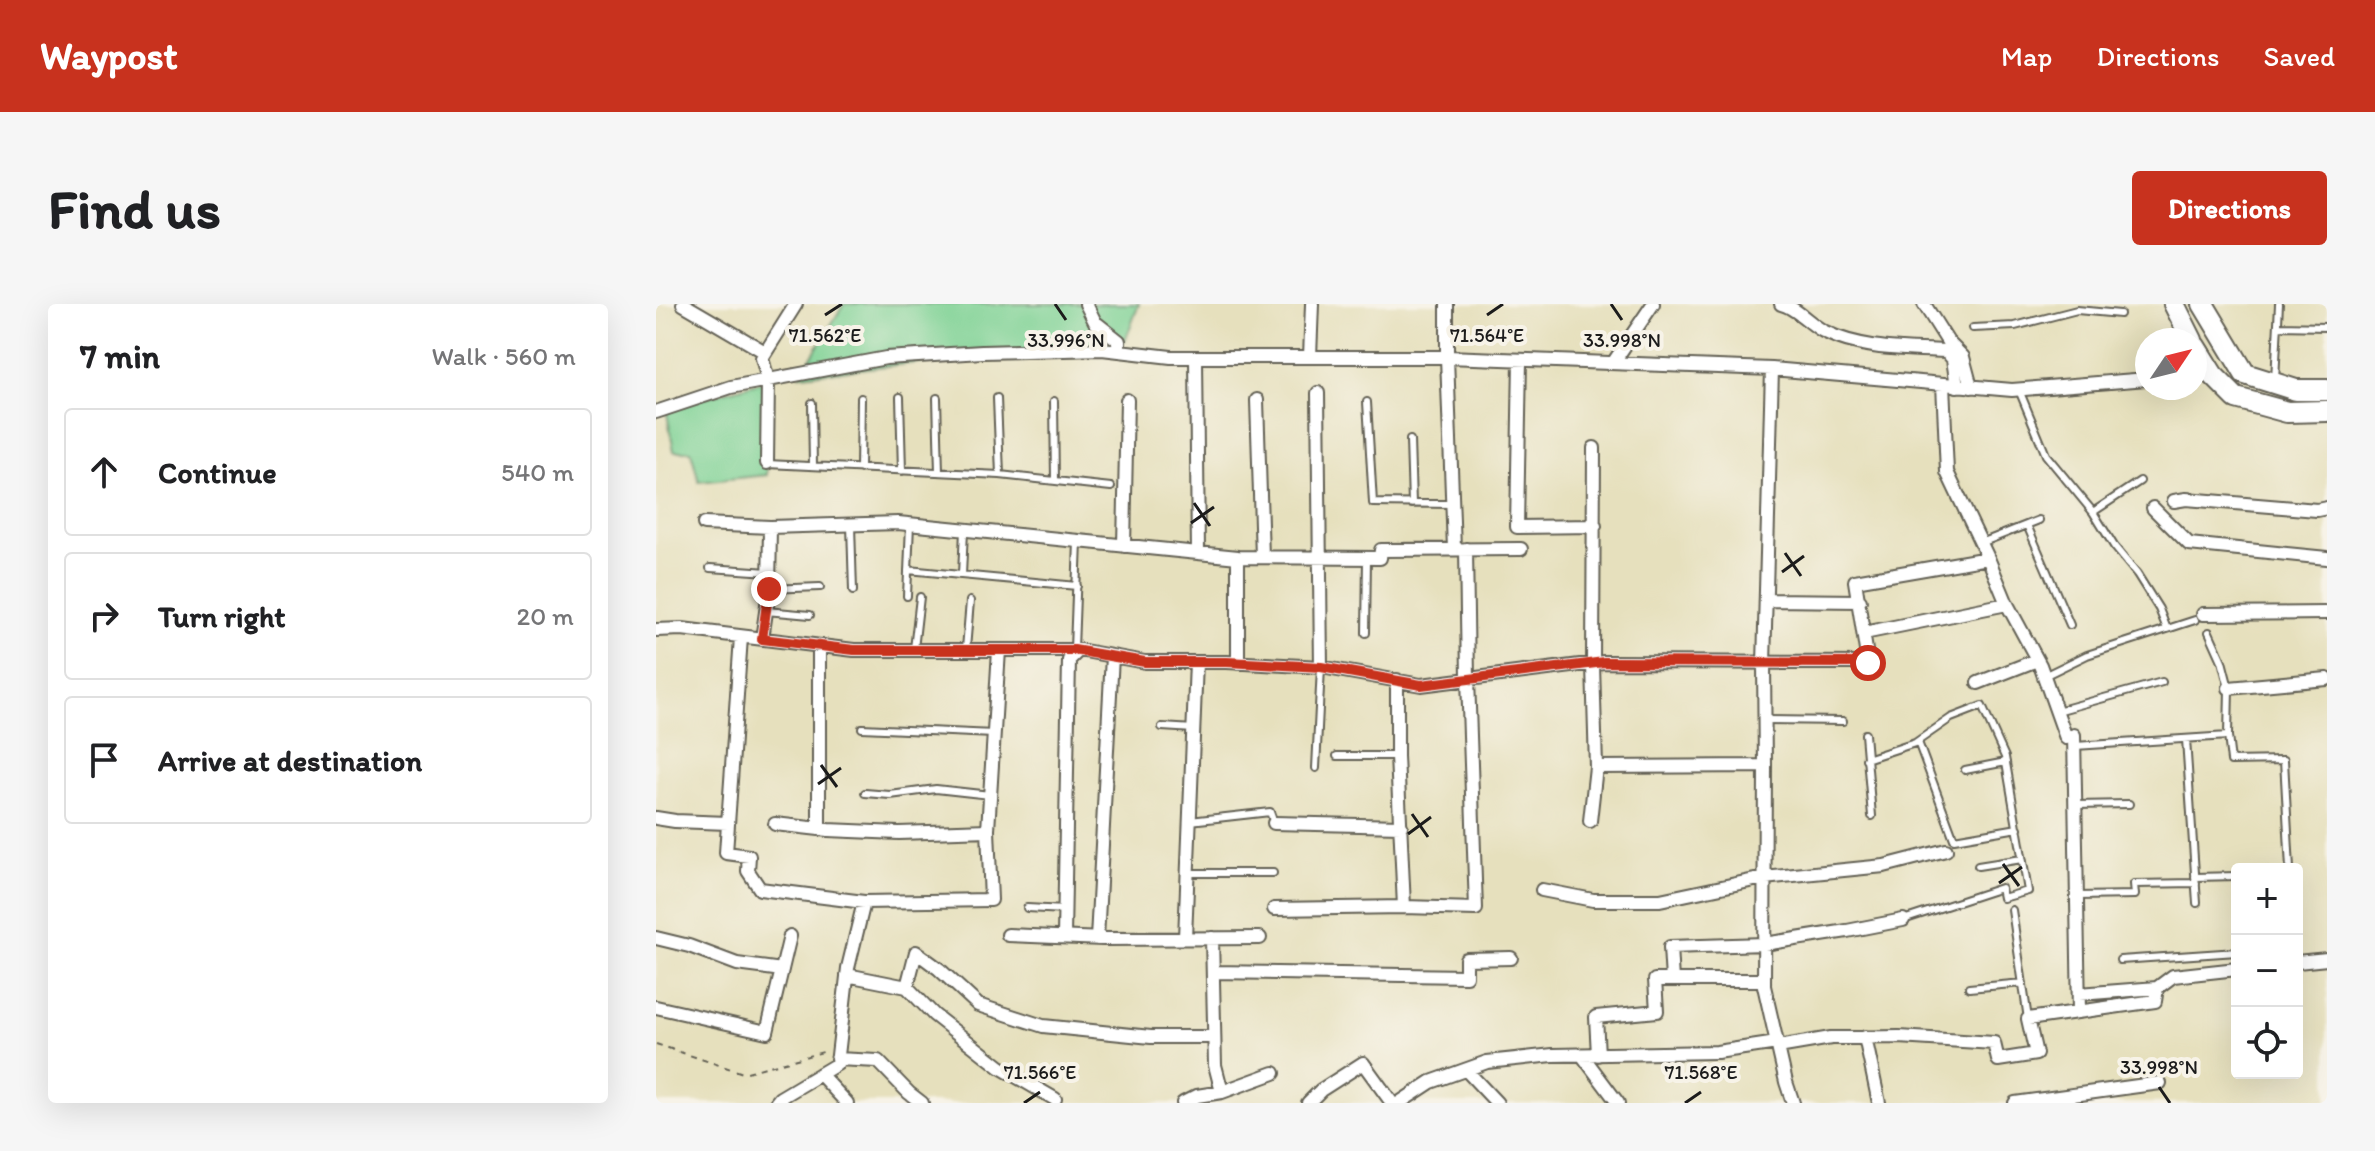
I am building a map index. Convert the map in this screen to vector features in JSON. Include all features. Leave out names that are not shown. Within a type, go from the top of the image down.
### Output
[{"type":"main road","points":[[2174,304],[2186,328]]},
{"type":"main road","points":[[2203,304],[2245,374],[2296,390],[2327,390]]},
{"type":"main road","points":[[2207,378],[2236,398],[2287,412],[2327,411]]},
{"type":"street","points":[[683,304],[765,352]]},
{"type":"street","points":[[767,463],[768,380],[762,358],[796,304]]},
{"type":"street","points":[[1086,304],[1095,322],[1119,341],[1119,351]]},
{"type":"street","points":[[1310,357],[1312,304]]},
{"type":"street","points":[[1274,909],[1476,909],[1468,678],[1460,549],[1453,504],[1447,304]]},
{"type":"street","points":[[1613,363],[1653,304]]},
{"type":"street","points":[[1781,304],[1788,304],[1805,320],[1825,332],[1876,348],[1946,351],[1953,359],[1957,386]]},
{"type":"street","points":[[1924,304],[1948,342],[1963,357],[1971,387]]},
{"type":"street","points":[[656,412],[731,387],[886,358],[1102,349],[1171,357],[1447,357],[1772,369],[2019,390],[2135,380]]},
{"type":"street","points":[[1196,357],[1198,553]]},
{"type":"street","points":[[1520,360],[1517,527],[1595,526]]},
{"type":"street","points":[[1772,369],[1764,664],[1764,980],[1791,1102]]},
{"type":"street","points":[[1943,384],[1947,472],[2007,604],[2037,660],[2066,738],[2074,735],[2079,1012]]},
{"type":"street","points":[[1318,393],[1321,667]]},
{"type":"street","points":[[1124,546],[1127,400]]},
{"type":"street","points":[[1257,400],[1262,557]]},
{"type":"street","points":[[1590,821],[1596,767],[1594,448]]},
{"type":"street","points":[[2174,501],[2186,499],[2317,510],[2327,508]]},
{"type":"street","points":[[2153,508],[2189,544],[2327,558]]},
{"type":"street","points":[[704,524],[770,527],[910,524],[1238,557],[1380,558],[1381,550],[1521,549]]},
{"type":"street","points":[[762,639],[769,589],[770,527]]},
{"type":"street","points":[[1238,557],[1238,663]]},
{"type":"street","points":[[656,630],[682,629],[854,650],[1076,650],[1145,662],[1321,667],[1421,685],[1604,662],[1868,663],[1855,581],[1988,558]]},
{"type":"street","points":[[1767,600],[1860,601]]},
{"type":"street","points":[[1864,633],[2007,604]]},
{"type":"street","points":[[2199,617],[2327,613]]},
{"type":"street","points":[[741,637],[726,853],[749,856],[748,871],[760,889],[864,902],[991,900],[988,830],[999,650]]},
{"type":"street","points":[[819,646],[819,828]]},
{"type":"street","points":[[1064,937],[1069,660],[1076,650]]},
{"type":"street","points":[[1097,939],[1112,656]]},
{"type":"street","points":[[1978,683],[2037,660]]},
{"type":"street","points":[[1185,938],[1196,662]]},
{"type":"street","points":[[2229,688],[2327,679]]},
{"type":"street","points":[[1397,680],[1404,907]]},
{"type":"street","points":[[1596,767],[1765,766]]},
{"type":"street","points":[[656,818],[728,823]]},
{"type":"street","points":[[1274,823],[1401,826]]},
{"type":"street","points":[[775,824],[899,833],[988,830]]},
{"type":"street","points":[[1542,890],[1593,900],[1660,900],[1764,878],[1884,866],[1946,850]]},
{"type":"street","points":[[776,1103],[837,1064],[847,975],[864,902]]},
{"type":"street","points":[[1672,980],[1670,947],[1764,944],[1903,920]]},
{"type":"street","points":[[1008,935],[1097,939],[1260,938]]},
{"type":"street","points":[[656,1007],[767,1032],[790,936]]},
{"type":"street","points":[[656,938],[689,946],[737,964],[782,970]]},
{"type":"street","points":[[1212,938],[1215,1065],[1222,1092]]},
{"type":"street","points":[[907,987],[916,952],[978,1005],[1043,1026],[1151,1037],[1214,1037]]},
{"type":"street","points":[[1213,972],[1466,976],[1466,959],[1511,958]]},
{"type":"street","points":[[2303,961],[2327,959]]},
{"type":"street","points":[[1399,1103],[1431,1082],[1487,1062],[1553,1055],[1717,1052],[1831,1038],[1865,1037],[1994,1043],[1998,1060],[2036,1054],[2028,1019],[2155,1001],[2157,988],[2173,976],[2231,970]]},
{"type":"street","points":[[847,975],[907,987],[934,1015],[1000,1067],[1055,1099]]},
{"type":"street","points":[[1598,1055],[1596,1017],[1657,1011],[1655,980],[1764,980]]},
{"type":"street","points":[[2079,994],[2157,988]]},
{"type":"street","points":[[1865,1037],[1879,1103]]},
{"type":"street","points":[[838,1055],[878,1061],[922,1103]]},
{"type":"street","points":[[1582,1055],[1618,1103]]},
{"type":"street","points":[[1308,1103],[1321,1090],[1363,1063],[1392,1103]]},
{"type":"street","points":[[1466,1070],[1497,1103]]},
{"type":"street","points":[[1183,1103],[1274,1073]]},
{"type":"street","points":[[820,1074],[847,1103]]},
{"type":"street","points":[[2015,1103],[2160,1083]]},
{"type":"lane","points":[[2275,383],[2279,304]]},
{"type":"lane","points":[[1973,328],[2015,326],[2077,307],[2120,314]]},
{"type":"lane","points":[[2279,326],[2327,327]]},
{"type":"lane","points":[[2019,390],[2046,455],[2093,512],[2114,546],[2137,574],[2159,609],[2167,629]]},
{"type":"lane","points":[[900,397],[902,471]]},
{"type":"lane","points":[[860,469],[861,398]]},
{"type":"lane","points":[[937,398],[939,472]]},
{"type":"lane","points":[[997,398],[1000,475]]},
{"type":"lane","points":[[1054,401],[1055,481]]},
{"type":"lane","points":[[1367,402],[1373,503],[1453,504]]},
{"type":"lane","points":[[812,403],[813,466]]},
{"type":"lane","points":[[1410,440],[1412,504]]},
{"type":"lane","points":[[767,463],[1000,475],[1111,487]]},
{"type":"lane","points":[[2093,512],[2140,481]]},
{"type":"lane","points":[[1981,543],[2039,520]]},
{"type":"lane","points":[[907,596],[910,524]]},
{"type":"lane","points":[[851,525],[853,591]]},
{"type":"lane","points":[[2027,525],[2070,625]]},
{"type":"lane","points":[[962,575],[964,530]]},
{"type":"lane","points":[[1076,650],[1078,541]]},
{"type":"lane","points":[[1366,633],[1367,558]]},
{"type":"lane","points":[[710,568],[769,572]]},
{"type":"lane","points":[[908,570],[1077,586]]},
{"type":"lane","points":[[769,589],[820,587]]},
{"type":"lane","points":[[914,650],[920,597]]},
{"type":"lane","points":[[966,650],[970,601]]},
{"type":"lane","points":[[766,611],[810,615]]},
{"type":"lane","points":[[2044,676],[2087,655],[2199,617]]},
{"type":"lane","points":[[2209,632],[2222,661],[2229,688],[2231,761],[2284,760],[2290,863]]},
{"type":"lane","points":[[1316,768],[1321,667]]},
{"type":"lane","points":[[2057,711],[2162,682]]},
{"type":"lane","points":[[1866,759],[1918,742],[1951,718],[1982,706],[2006,762],[2028,891],[2003,898],[2001,888],[1903,920]]},
{"type":"lane","points":[[1765,720],[1843,721]]},
{"type":"lane","points":[[1162,727],[1194,729]]},
{"type":"lane","points":[[862,728],[994,734]]},
{"type":"lane","points":[[1865,734],[1872,816]]},
{"type":"lane","points":[[2075,746],[2228,736]]},
{"type":"lane","points":[[2186,739],[2197,903]]},
{"type":"lane","points":[[1918,742],[1954,839],[2018,828]]},
{"type":"lane","points":[[1337,756],[1397,756]]},
{"type":"lane","points":[[1965,770],[2006,762]]},
{"type":"lane","points":[[865,793],[890,795],[936,789],[990,795]]},
{"type":"lane","points":[[2076,805],[2129,804]]},
{"type":"lane","points":[[1190,821],[1270,812],[1274,823]]},
{"type":"lane","points":[[1978,866],[2022,859]]},
{"type":"lane","points":[[1188,873],[1273,873]]},
{"type":"lane","points":[[2077,896],[2135,895],[2134,884],[2231,877]]},
{"type":"lane","points":[[1027,908],[1065,910]]},
{"type":"lane","points":[[2012,910],[2028,1019]]},
{"type":"lane","points":[[2120,960],[2231,952]]},
{"type":"lane","points":[[1969,988],[2023,983]]},
{"type":"path","points":[[656,1044],[743,1073],[814,1053],[838,1055]]},
{"type":"green space","points":[[844,304],[1139,304],[1125,341],[800,375]]},
{"type":"green space","points":[[768,380],[767,475],[699,482],[691,451],[674,451],[666,408]]},
{"type":"route","points":[[769,589],[762,639],[854,650],[1079,650],[1145,662],[1321,667],[1421,685],[1604,662],[1868,663]]}]
